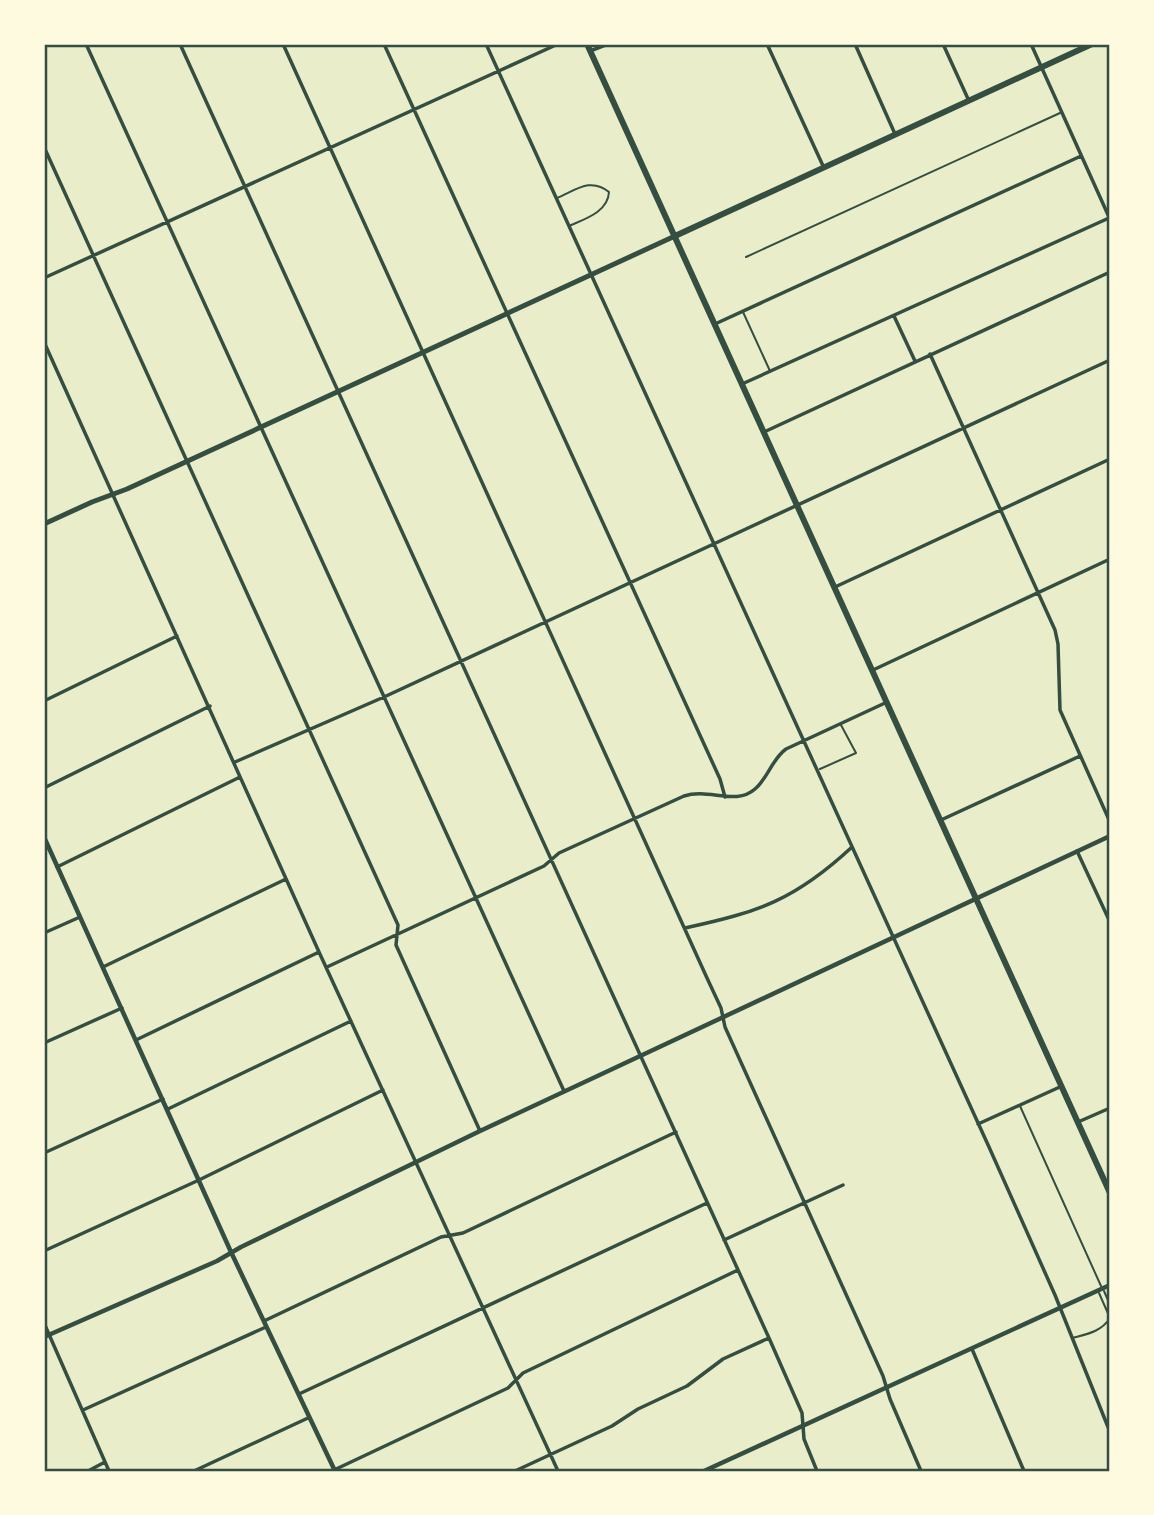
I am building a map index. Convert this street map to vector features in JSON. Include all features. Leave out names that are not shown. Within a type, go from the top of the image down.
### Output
[{"type":"main road","points":[[587,44],[1110,1193]]},
{"type":"main road","points":[[44,524],[261,428],[1092,44]]},
{"type":"street","points":[[86,44],[564,1091]]},
{"type":"street","points":[[180,44],[769,1338],[802,1413],[804,1439],[817,1471]]},
{"type":"street","points":[[283,44],[684,928],[921,1471]]},
{"type":"street","points":[[384,44],[720,779],[725,797]]},
{"type":"street","points":[[486,44],[894,936],[1059,1308],[1110,1432]]},
{"type":"street","points":[[44,278],[558,44]]},
{"type":"street","points":[[590,51],[608,44]]},
{"type":"street","points":[[767,44],[824,168]]},
{"type":"street","points":[[855,44],[895,134]]},
{"type":"street","points":[[943,44],[969,101]]},
{"type":"street","points":[[742,384],[1110,219],[1031,44]]},
{"type":"street","points":[[44,147],[398,925],[396,945],[480,1131]]},
{"type":"street","points":[[715,324],[1081,156]]},
{"type":"street","points":[[764,432],[1110,272]]},
{"type":"street","points":[[894,316],[915,361]]},
{"type":"street","points":[[44,342],[286,879],[558,1471]]},
{"type":"street","points":[[930,354],[1057,635],[1060,710],[1110,822]]},
{"type":"street","points":[[234,762],[384,697],[1110,360]]},
{"type":"street","points":[[835,587],[1110,459]]},
{"type":"street","points":[[873,670],[1110,559]]},
{"type":"street","points":[[44,701],[178,635]]},
{"type":"street","points":[[327,967],[544,866],[559,853],[695,793],[739,797],[754,791],[781,752],[887,702]]},
{"type":"street","points":[[44,788],[210,706]]},
{"type":"street","points":[[941,820],[1080,756]]},
{"type":"street","points":[[57,867],[240,777]]},
{"type":"street","points":[[46,1336],[217,1261],[564,1091],[1110,836]]},
{"type":"street","points":[[44,837],[231,1252],[334,1471],[508,1388],[523,1373],[738,1270]]},
{"type":"street","points":[[684,928],[744,915],[774,904],[821,874],[852,847]]},
{"type":"street","points":[[1077,851],[1110,922]]},
{"type":"street","points":[[103,967],[286,879]]},
{"type":"street","points":[[44,933],[80,917]]},
{"type":"street","points":[[136,1040],[320,953]]},
{"type":"street","points":[[44,1043],[122,1008]]},
{"type":"street","points":[[168,1109],[351,1021]]},
{"type":"street","points":[[978,1124],[1062,1086]]},
{"type":"street","points":[[44,1251],[199,1180],[383,1090]]},
{"type":"street","points":[[44,1153],[163,1099]]},
{"type":"street","points":[[1078,1122],[1110,1108]]},
{"type":"street","points":[[83,1410],[442,1237],[463,1233],[676,1132]]},
{"type":"street","points":[[724,1240],[843,1185]]},
{"type":"street","points":[[297,1395],[707,1203]]},
{"type":"street","points":[[704,1471],[1110,1285]]},
{"type":"street","points":[[44,1323],[46,1336],[83,1410],[109,1471]]},
{"type":"street","points":[[515,1471],[612,1426],[638,1409],[687,1387],[714,1364],[769,1338]]},
{"type":"street","points":[[972,1349],[1024,1471]]},
{"type":"street","points":[[194,1471],[308,1418]]},
{"type":"street","points":[[88,1471],[105,1462]]},
{"type":"street","points":[[719,1465],[722,1471]]},
{"type":"lane","points":[[746,257],[1061,113]]},
{"type":"lane","points":[[556,199],[588,183],[601,186],[609,192],[601,210],[569,226]]},
{"type":"lane","points":[[743,311],[770,372]]},
{"type":"lane","points":[[817,771],[856,753],[840,724]]},
{"type":"lane","points":[[1019,1105],[1100,1289],[1110,1320],[1098,1330],[1071,1338]]},
{"type":"lane","points":[[1100,1289],[1110,1305]]}]
